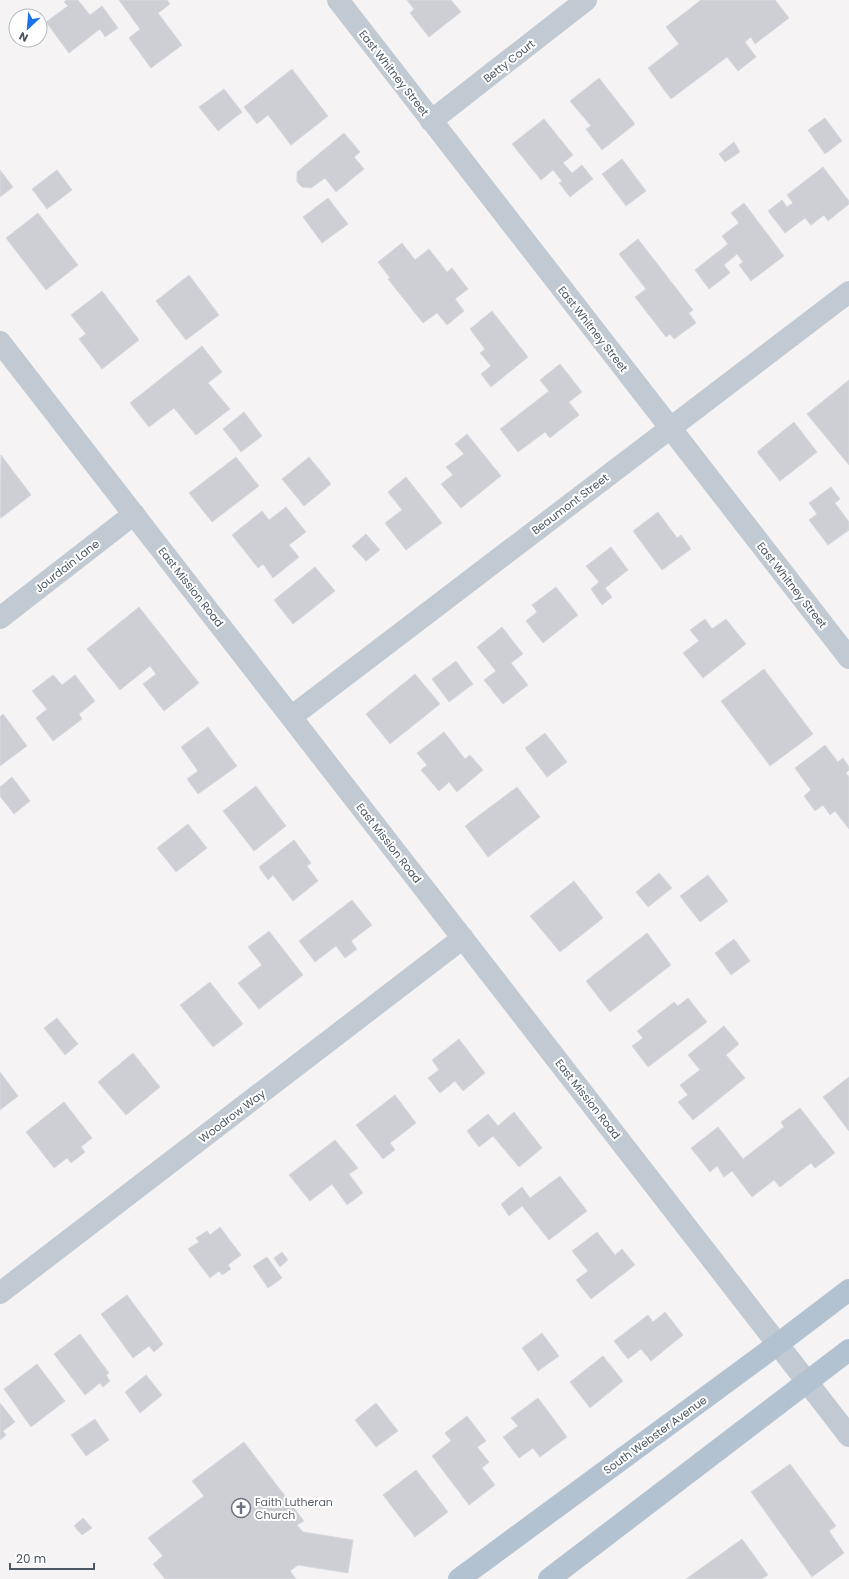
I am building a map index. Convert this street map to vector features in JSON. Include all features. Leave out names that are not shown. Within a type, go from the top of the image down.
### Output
[{"type":"main road","name":"South Webster Avenue","points":[[459,1579],[849,1290]]},
{"type":"main road","points":[[550,1579],[849,1350]]},
{"type":"street","name":"East Whitney Street","points":[[338,0],[849,658]]},
{"type":"street","name":"Betty Court","points":[[431,121],[586,0]]},
{"type":"street","name":"Beaumont Street","points":[[291,717],[849,292]]},
{"type":"street","name":"East Mission Road","points":[[0,342],[849,1436]]},
{"type":"street","name":"Jourdain Lane","points":[[0,618],[134,514]]},
{"type":"street","name":"Woodrow Way","points":[[0,1293],[463,938]]},
{"type":"building","points":[[67,0],[78,0],[90,15],[102,6],[118,28],[105,37],[100,29],[69,53],[48,25],[48,21],[68,6],[64,2]]},
{"type":"building","points":[[119,0],[167,0],[170,4],[158,13],[182,45],[151,68],[129,38],[140,29]]},
{"type":"building","points":[[407,0],[451,0],[461,12],[429,37],[410,13],[414,9]]},
{"type":"building","points":[[701,0],[775,0],[789,18],[755,44],[751,37],[745,42],[756,57],[738,71],[727,57],[671,99],[648,68],[679,44],[666,27]]},
{"type":"building","points":[[292,69],[328,116],[291,145],[268,115],[257,124],[244,107]]},
{"type":"building","points":[[599,78],[635,124],[602,150],[586,129],[591,126],[570,101]]},
{"type":"building","points":[[224,89],[242,112],[218,131],[199,107]]},
{"type":"building","points":[[825,118],[842,141],[825,154],[808,130]]},
{"type":"building","points":[[544,119],[573,155],[563,163],[572,173],[582,165],[593,179],[570,197],[559,183],[562,181],[553,170],[541,180],[512,144]]},
{"type":"building","points":[[344,133],[360,152],[354,157],[364,169],[336,192],[325,178],[311,188],[302,187],[297,182],[297,172]]},
{"type":"building","points":[[734,142],[740,152],[725,162],[719,154]]},
{"type":"building","points":[[622,159],[646,191],[626,206],[602,174]]},
{"type":"building","points":[[823,167],[849,201],[849,204],[828,221],[824,215],[811,225],[805,218],[785,233],[768,211],[782,200],[787,207],[793,203],[787,195]]},
{"type":"building","points":[[0,170],[13,187],[0,197]]},
{"type":"building","points":[[57,170],[72,190],[47,209],[32,189]]},
{"type":"building","points":[[328,198],[348,224],[322,243],[303,217]]},
{"type":"building","points":[[744,203],[784,256],[751,281],[739,265],[743,262],[737,254],[724,265],[730,273],[709,289],[695,270],[728,244],[722,236],[739,223],[731,213]]},
{"type":"building","points":[[38,213],[78,265],[46,290],[6,238]]},
{"type":"building","points":[[638,239],[693,310],[689,313],[696,323],[674,339],[670,334],[666,337],[635,297],[646,289],[619,254]]},
{"type":"building","points":[[402,243],[415,260],[429,249],[447,272],[452,268],[468,289],[455,299],[464,311],[447,325],[437,313],[423,323],[388,279],[390,278],[378,262]]},
{"type":"building","points":[[189,275],[219,315],[186,340],[156,301]]},
{"type":"building","points":[[102,291],[139,340],[102,369],[79,339],[86,334],[71,315]]},
{"type":"building","points":[[492,311],[528,357],[491,387],[481,374],[491,366],[480,353],[485,349],[470,329]]},
{"type":"building","points":[[202,346],[222,372],[208,383],[230,409],[196,435],[174,408],[149,427],[130,403]]},
{"type":"building","points":[[560,364],[582,392],[569,402],[579,415],[550,438],[545,432],[518,452],[500,429],[549,391],[540,380]]},
{"type":"building","points":[[849,380],[849,465],[807,414]]},
{"type":"building","points":[[244,412],[262,436],[241,452],[223,429]]},
{"type":"building","points":[[794,422],[817,452],[780,481],[757,452]]},
{"type":"building","points":[[467,434],[501,476],[461,508],[441,484],[453,475],[446,467],[464,454],[455,444]]},
{"type":"building","points":[[1,455],[31,495],[1,518],[0,516]]},
{"type":"building","points":[[236,457],[259,486],[212,522],[189,493]]},
{"type":"building","points":[[309,457],[331,484],[304,506],[282,479]]},
{"type":"building","points":[[406,477],[442,523],[406,550],[385,523],[402,510],[388,492]]},
{"type":"building","points":[[831,487],[840,499],[835,503],[849,522],[849,530],[828,545],[809,520],[817,514],[809,503]]},
{"type":"building","points":[[286,507],[306,532],[289,545],[299,557],[273,578],[263,564],[258,568],[232,535],[262,511],[269,520]]},
{"type":"building","points":[[658,512],[677,538],[681,535],[691,549],[662,570],[633,531]]},
{"type":"building","points":[[366,534],[380,550],[366,561],[352,546]]},
{"type":"building","points":[[611,547],[628,570],[605,588],[612,597],[602,605],[591,589],[599,582],[586,566]]},
{"type":"building","points":[[315,567],[335,591],[293,624],[274,600]]},
{"type":"building","points":[[556,587],[578,615],[543,643],[526,621],[537,612],[532,605]]},
{"type":"building","points":[[139,607],[199,683],[164,711],[143,684],[156,674],[150,666],[120,690],[87,649]]},
{"type":"building","points":[[705,619],[712,629],[726,619],[746,644],[703,678],[683,653],[699,641],[690,630]]},
{"type":"building","points":[[502,627],[523,654],[511,663],[528,685],[503,704],[484,680],[496,671],[477,647]]},
{"type":"building","points":[[456,661],[473,684],[449,702],[432,679]]},
{"type":"building","points":[[764,669],[813,734],[770,766],[721,701]]},
{"type":"building","points":[[415,674],[440,704],[390,744],[366,714]]},
{"type":"building","points":[[53,675],[62,685],[75,675],[95,701],[79,714],[82,719],[53,741],[36,718],[47,709],[32,691]]},
{"type":"building","points":[[3,714],[27,746],[0,766],[0,717]]},
{"type":"building","points":[[208,727],[237,766],[198,794],[187,779],[198,771],[181,747]]},
{"type":"building","points":[[444,732],[465,759],[470,755],[483,770],[457,792],[449,782],[439,791],[421,770],[427,765],[417,753]]},
{"type":"building","points":[[545,733],[567,762],[547,777],[525,748]]},
{"type":"building","points":[[825,745],[838,762],[843,758],[849,767],[849,770],[846,773],[849,777],[849,829],[835,811],[830,815],[823,805],[815,811],[804,796],[811,790],[795,768]]},
{"type":"building","points":[[12,777],[30,801],[14,814],[0,796],[0,787]]},
{"type":"building","points":[[256,786],[286,826],[254,851],[223,811]]},
{"type":"building","points":[[517,787],[540,817],[488,857],[465,826]]},
{"type":"building","points":[[188,824],[207,848],[176,872],[157,848]]},
{"type":"building","points":[[294,840],[311,863],[307,866],[318,881],[293,901],[273,875],[268,880],[259,867]]},
{"type":"building","points":[[659,873],[672,888],[648,907],[636,892]]},
{"type":"building","points":[[708,875],[728,901],[700,922],[680,896]]},
{"type":"building","points":[[574,881],[603,918],[560,952],[530,916]]},
{"type":"building","points":[[352,900],[372,925],[351,941],[357,949],[345,958],[336,946],[315,962],[299,941]]},
{"type":"building","points":[[269,931],[303,975],[259,1009],[238,983],[262,965],[248,947]]},
{"type":"building","points":[[647,933],[671,965],[610,1012],[586,981]]},
{"type":"building","points":[[734,939],[750,961],[731,975],[715,953]]},
{"type":"building","points":[[210,982],[243,1024],[213,1047],[180,1005]]},
{"type":"building","points":[[688,998],[707,1022],[648,1067],[632,1046],[643,1038],[637,1031],[674,1002],[678,1006]]},
{"type":"building","points":[[57,1018],[78,1044],[65,1055],[44,1028]]},
{"type":"building","points":[[724,1026],[739,1044],[726,1055],[745,1078],[693,1120],[678,1102],[688,1095],[680,1085],[700,1070],[688,1055]]},
{"type":"building","points":[[459,1039],[485,1073],[463,1091],[455,1081],[440,1093],[428,1078],[439,1070],[432,1060]]},
{"type":"building","points":[[133,1053],[160,1087],[126,1115],[98,1082]]},
{"type":"building","points":[[0,1072],[18,1096],[0,1110]]},
{"type":"building","points":[[849,1077],[849,1131],[823,1097]]},
{"type":"building","points":[[395,1095],[416,1123],[390,1143],[395,1150],[383,1159],[356,1125]]},
{"type":"building","points":[[64,1102],[92,1138],[81,1147],[85,1152],[71,1163],[67,1158],[54,1168],[26,1132]]},
{"type":"building","points":[[800,1108],[835,1153],[815,1168],[811,1163],[780,1187],[774,1180],[752,1197],[732,1171],[724,1177],[717,1166],[710,1172],[691,1148],[718,1127],[743,1159],[784,1127],[781,1122]]},
{"type":"building","points":[[514,1112],[542,1148],[519,1167],[493,1136],[479,1147],[467,1131],[488,1114],[498,1126]]},
{"type":"building","points":[[335,1140],[358,1168],[349,1174],[363,1193],[347,1205],[332,1184],[310,1201],[289,1175]]},
{"type":"building","points":[[560,1176],[587,1211],[549,1240],[522,1206],[509,1216],[501,1204],[522,1187],[530,1198]]},
{"type":"building","points":[[220,1227],[241,1255],[228,1265],[231,1269],[222,1275],[219,1271],[210,1278],[188,1249],[199,1242],[196,1238],[207,1231],[210,1235]]},
{"type":"building","points":[[597,1232],[615,1255],[622,1249],[635,1265],[591,1299],[576,1280],[588,1271],[572,1251]]},
{"type":"building","points":[[282,1252],[288,1260],[280,1267],[274,1258]]},
{"type":"building","points":[[267,1257],[282,1278],[268,1288],[253,1266]]},
{"type":"building","points":[[127,1295],[163,1344],[154,1352],[149,1346],[133,1358],[101,1314]]},
{"type":"building","points":[[665,1312],[683,1335],[651,1361],[641,1349],[628,1359],[614,1341],[648,1315],[653,1322]]},
{"type":"building","points":[[542,1333],[559,1356],[538,1371],[522,1348]]},
{"type":"building","points":[[80,1334],[109,1373],[106,1375],[110,1381],[103,1387],[100,1383],[85,1395],[54,1354]]},
{"type":"building","points":[[603,1356],[623,1381],[590,1408],[570,1382]]},
{"type":"building","points":[[37,1364],[65,1401],[31,1427],[4,1389]]},
{"type":"building","points":[[146,1375],[162,1395],[140,1413],[125,1392]]},
{"type":"building","points":[[538,1398],[567,1437],[540,1457],[533,1448],[519,1458],[503,1437],[518,1426],[511,1418]]},
{"type":"building","points":[[0,1403],[15,1422],[3,1431],[6,1435],[0,1440]]},
{"type":"building","points":[[376,1403],[398,1431],[376,1447],[355,1420]]},
{"type":"building","points":[[467,1416],[486,1441],[477,1447],[489,1462],[482,1468],[495,1485],[469,1505],[432,1456],[451,1441],[445,1433]]},
{"type":"building","points":[[95,1419],[109,1440],[86,1456],[71,1435]]},
{"type":"building","name":"Faith Lutheran Church","points":[[244,1442],[304,1521],[297,1525],[303,1532],[353,1540],[348,1573],[298,1565],[290,1571],[296,1579],[165,1579],[153,1564],[163,1556],[148,1538],[204,1496],[192,1481]]},
{"type":"building","points":[[790,1464],[836,1526],[829,1531],[844,1553],[812,1577],[751,1492]]},
{"type":"building","points":[[416,1470],[448,1512],[415,1537],[383,1495]]},
{"type":"building","points":[[83,1518],[92,1528],[82,1535],[74,1526]]},
{"type":"building","points":[[742,1539],[768,1575],[762,1579],[686,1579]]},
{"type":"place","name":"Faith Lutheran Church","points":[[241,1508]]}]
